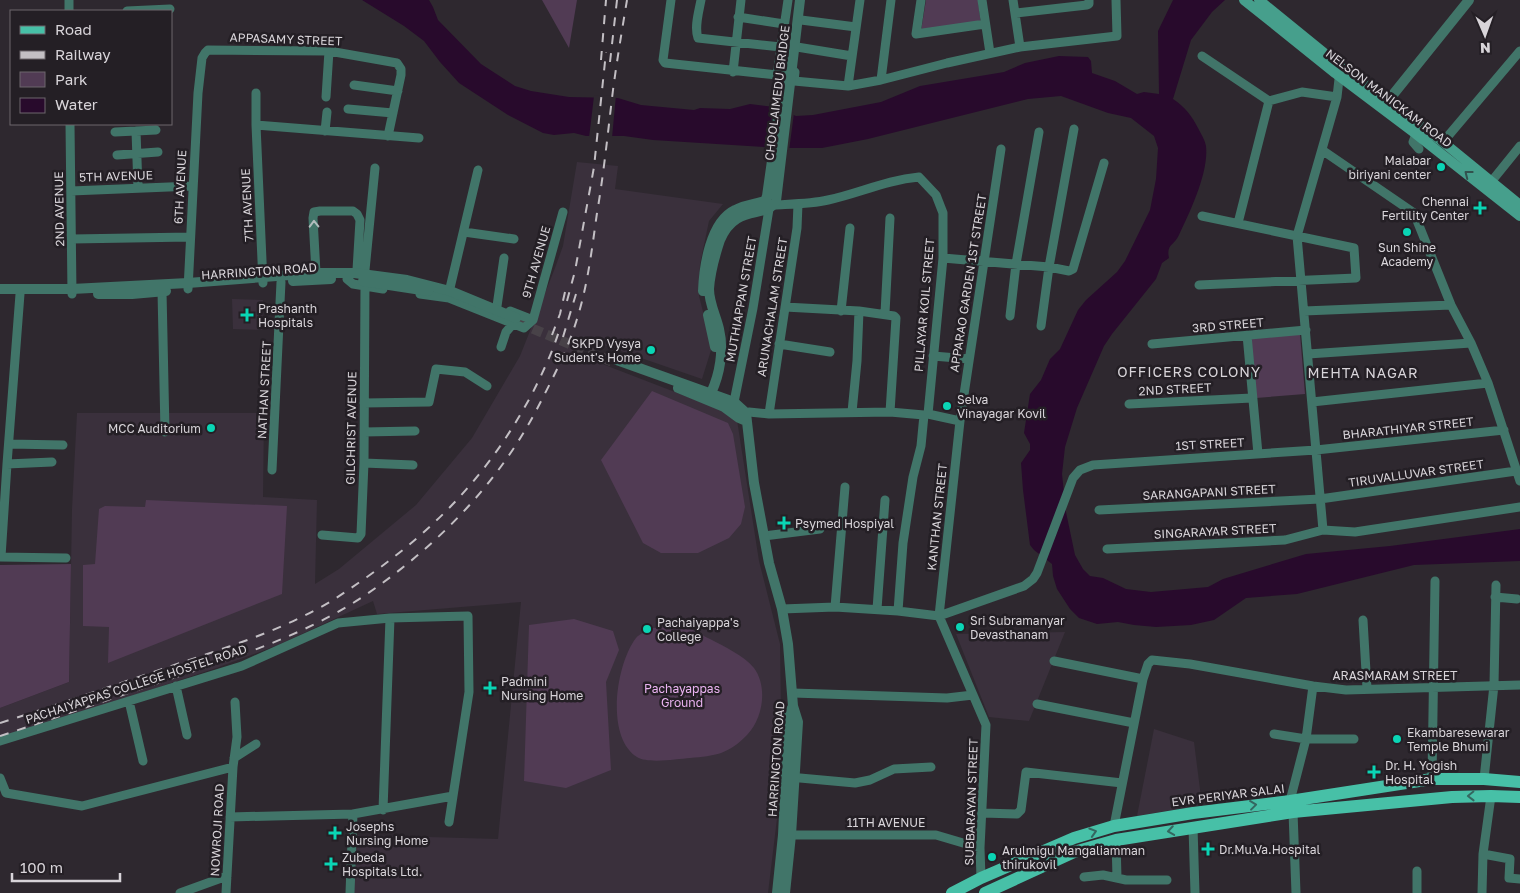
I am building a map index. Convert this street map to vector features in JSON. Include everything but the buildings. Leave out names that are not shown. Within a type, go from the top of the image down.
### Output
[{"type":"main road","name":"NELSON MANICKAM ROAD","points":[[1244,0],[1385,105],[1443,142],[1491,182],[1497,192],[1520,216]]},
{"type":"main road","name":"NELSON MANICKAM ROAD","points":[[1259,0],[1340,71]]},
{"type":"main road","name":"NELSON MANICKAM ROAD","points":[[1385,105],[1416,134],[1497,192],[1520,204]]},
{"type":"main road","name":"EVR PERIYAR SALAI","points":[[986,893],[1074,852],[1116,840],[1193,827],[1432,779],[1484,779],[1520,782]]},
{"type":"main road","name":"EVR PERIYAR SALAI","points":[[952,893],[981,878],[1074,838],[1114,826],[1192,813],[1452,797],[1520,797]]},
{"type":"street","points":[[671,0],[663,60],[665,63],[733,72],[777,75],[788,0]]},
{"type":"street","points":[[701,0],[696,35],[698,38],[782,47]]},
{"type":"street","points":[[733,72],[741,0]]},
{"type":"street","points":[[786,89],[794,0]]},
{"type":"street","points":[[801,0],[801,20],[794,81],[848,86],[1020,47],[1117,36],[1116,0]]},
{"type":"street","name":"CHOOLAIMEDU BRIDGE","points":[[769,205],[774,188],[786,89],[801,0]]},
{"type":"street","points":[[848,86],[860,0]]},
{"type":"street","points":[[881,80],[891,0]]},
{"type":"street","points":[[921,0],[916,34],[985,24]]},
{"type":"street","points":[[982,0],[990,53]]},
{"type":"street","points":[[1013,0],[1020,47]]},
{"type":"street","points":[[1016,12],[1087,6],[1089,0]]},
{"type":"street","points":[[1385,105],[1469,0]]},
{"type":"street","points":[[148,10],[170,9]]},
{"type":"street","points":[[738,17],[784,24]]},
{"type":"street","points":[[801,20],[856,27]]},
{"type":"street","points":[[797,48],[852,56]]},
{"type":"street","name":"APPASAMY STREET","points":[[198,93],[202,58],[204,52],[208,50],[329,51],[397,63],[401,69],[398,91]]},
{"type":"street","points":[[326,97],[329,51]]},
{"type":"street","points":[[1443,142],[1520,51]]},
{"type":"street","points":[[1202,56],[1270,101],[1302,92],[1337,97]]},
{"type":"street","points":[[1323,530],[1296,236],[1337,97],[1340,71]]},
{"type":"street","points":[[354,85],[398,91],[388,136]]},
{"type":"street","name":"6TH AVENUE","points":[[188,286],[198,93]]},
{"type":"street","name":"7TH AVENUE","points":[[256,93],[263,280]]},
{"type":"street","points":[[1238,223],[1270,101]]},
{"type":"street","points":[[348,109],[393,114]]},
{"type":"street","points":[[325,131],[327,112]]},
{"type":"street","name":"2ND AVENUE","points":[[70,125],[72,292]]},
{"type":"street","points":[[256,125],[418,138]]},
{"type":"street","points":[[1041,326],[1049,267],[1074,129]]},
{"type":"street","points":[[115,132],[156,130]]},
{"type":"street","points":[[136,131],[138,188]]},
{"type":"street","points":[[1010,316],[1016,264],[1038,132]]},
{"type":"street","points":[[1416,134],[1413,142],[1419,149]]},
{"type":"street","points":[[1491,182],[1520,146]]},
{"type":"street","name":"APPARAO GARDEN 1ST STREET","points":[[960,421],[1001,149]]},
{"type":"street","points":[[1322,150],[1414,213],[1451,305],[1471,343],[1488,383],[1520,481]]},
{"type":"street","points":[[117,154],[158,152]]},
{"type":"street","points":[[943,258],[1049,267],[1068,271],[1073,269],[1104,163]]},
{"type":"street","points":[[359,277],[374,168]]},
{"type":"street","points":[[450,288],[478,170]]},
{"type":"street","name":"PILLAYAR KOIL STREET","points":[[798,204],[828,201],[899,178],[919,176],[936,195],[943,213],[943,258],[926,415],[913,477],[903,544],[898,611]]},
{"type":"street","name":"5TH AVENUE","points":[[71,191],[193,186]]},
{"type":"street","points":[[709,392],[716,344],[703,292],[705,260],[712,240],[722,222],[733,210],[769,205],[798,204]]},
{"type":"street","name":"ARUNACHALAM STREET","points":[[769,414],[797,228],[798,204]]},
{"type":"street","name":"MUTHIAPPAN STREET","points":[[734,402],[769,205]]},
{"type":"street","points":[[316,273],[314,212],[320,210],[353,212],[358,214],[360,220],[359,277]]},
{"type":"street","name":"9TH AVENUE","points":[[533,320],[563,212]]},
{"type":"street","points":[[1198,285],[1301,282],[1356,278],[1354,248],[1202,216]]},
{"type":"street","points":[[885,313],[890,218]]},
{"type":"street","points":[[841,311],[850,228]]},
{"type":"street","points":[[464,232],[514,239]]},
{"type":"street","points":[[72,239],[190,237]]},
{"type":"street","points":[[497,306],[504,258]]},
{"type":"street","points":[[263,280],[316,273],[450,288],[533,320],[524,328],[515,324],[504,337],[501,347]]},
{"type":"street","name":"HARRINGTON ROAD","points":[[0,294],[72,292],[132,294],[188,286],[263,280],[281,282],[359,277],[448,294],[515,324]]},
{"type":"street","name":"GILCHRIST AVENUE","points":[[322,536],[360,537],[364,463],[364,403],[359,277]]},
{"type":"street","name":"NATHAN STREET","points":[[272,470],[281,282]]},
{"type":"street","points":[[0,289],[72,292],[188,286]]},
{"type":"street","points":[[162,291],[165,432]]},
{"type":"street","points":[[20,294],[9,444],[5,463],[1,557],[66,558]]},
{"type":"street","points":[[1304,311],[1451,305]]},
{"type":"street","points":[[785,307],[885,313],[894,316],[896,318],[890,412]]},
{"type":"street","points":[[852,412],[857,361],[858,311]]},
{"type":"street","name":"3RD STREET","points":[[1152,344],[1306,330]]},
{"type":"street","points":[[1247,336],[1258,454]]},
{"type":"street","points":[[1308,354],[1471,343]]},
{"type":"street","points":[[779,344],[830,352]]},
{"type":"street","points":[[932,356],[969,359]]},
{"type":"street","points":[[744,418],[734,402],[614,360],[724,407],[744,418],[769,414],[890,412],[926,415],[960,421]]},
{"type":"street","points":[[364,403],[429,402],[436,369],[465,372],[488,386]]},
{"type":"street","points":[[1312,402],[1488,383]]},
{"type":"street","name":"2ND STREET","points":[[1129,404],[1252,398]]},
{"type":"street","name":"HARRINGTON ROAD","points":[[744,418],[769,563],[782,609],[793,694],[793,706],[789,714],[791,777],[787,835],[777,893]]},
{"type":"street","name":"KANTHAN STREET","points":[[939,616],[960,421]]},
{"type":"street","name":"BHARATHIYAR STREET","points":[[1316,450],[1504,430]]},
{"type":"street","points":[[364,432],[415,431]]},
{"type":"street","points":[[9,444],[63,446]]},
{"type":"street","name":"1ST STREET","points":[[939,616],[1028,583],[1037,573],[1068,488],[1075,474],[1083,468],[1103,463],[1316,450]]},
{"type":"street","points":[[5,463],[52,462]]},
{"type":"street","points":[[364,463],[412,465]]},
{"type":"street","name":"TIRUVALLUVAR STREET","points":[[1320,499],[1516,471]]},
{"type":"street","points":[[835,607],[845,486]]},
{"type":"street","name":"SARANGAPANI STREET","points":[[1099,510],[1320,499]]},
{"type":"street","points":[[876,609],[885,500]]},
{"type":"street","name":"SINGARAYAR STREET","points":[[1107,549],[1285,540],[1323,530],[1355,532],[1520,508]]},
{"type":"street","points":[[764,536],[820,529]]},
{"type":"street","points":[[1432,779],[1435,581]]},
{"type":"street","points":[[1484,779],[1494,686],[1496,585]]},
{"type":"street","points":[[1496,597],[1517,599]]},
{"type":"street","points":[[782,609],[835,607],[876,609],[939,616]]},
{"type":"street","name":"PACHAIYAPPAS COLLEGE HOSTEL ROAD","points":[[0,741],[242,666],[338,623],[390,618],[468,616],[469,692],[454,796]]},
{"type":"street","name":"SUBBARAYAN STREET","points":[[939,616],[986,725],[980,848],[981,878]]},
{"type":"street","points":[[384,810],[390,618]]},
{"type":"street","points":[[1363,620],[1367,689]]},
{"type":"street","points":[[1054,660],[1143,679],[1114,826]]},
{"type":"street","name":"ARASMARAM STREET","points":[[1143,679],[1148,664],[1152,660],[1190,664],[1346,690],[1520,685]]},
{"type":"street","points":[[176,686],[187,735]]},
{"type":"street","points":[[1296,893],[1291,807],[1306,739],[1313,686]]},
{"type":"street","points":[[793,694],[947,698],[973,695]]},
{"type":"street","points":[[129,701],[142,761]]},
{"type":"street","name":"NOWROJI ROAD","points":[[226,893],[233,763],[237,737],[235,702]]},
{"type":"street","points":[[1037,704],[1134,723]]},
{"type":"street","points":[[1274,734],[1306,739],[1354,739]]},
{"type":"street","points":[[0,778],[6,793],[82,806],[233,763],[256,744]]},
{"type":"street","points":[[791,777],[855,783],[870,780],[894,769],[931,767]]},
{"type":"street","points":[[982,813],[1017,814],[1021,810],[1026,772],[1122,783]]},
{"type":"street","points":[[230,817],[352,814],[384,810],[454,796],[449,822]]},
{"type":"street","points":[[1482,893],[1483,854],[1491,796]]},
{"type":"street","points":[[350,893],[352,814]]},
{"type":"street","points":[[1193,827],[1195,893]]},
{"type":"street","points":[[785,893],[787,835]]},
{"type":"street","name":"11TH AVENUE","points":[[787,835],[936,835],[980,848]]},
{"type":"street","points":[[1116,840],[1117,878]]},
{"type":"street","points":[[1483,854],[1510,859],[1509,878],[1520,879]]},
{"type":"street","points":[[1417,871],[1417,893]]},
{"type":"street","points":[[1084,877],[1103,875],[1126,880],[1167,880]]},
{"type":"street","points":[[180,893],[227,876]]},
{"type":"shaded area","points":[[577,162],[618,166],[615,189],[723,204],[709,221],[700,264],[699,296],[712,347],[702,379],[583,338],[579,355],[719,409],[737,420],[759,561],[780,644],[782,777],[768,893],[354,893],[357,835],[498,839],[521,602],[377,614],[373,601],[278,645],[219,667],[0,740],[0,708],[69,682],[72,509],[77,413],[264,413],[263,497],[317,500],[315,584],[339,569],[416,505],[472,438],[520,356],[555,268],[563,246]]},
{"type":"shaded area","name":"Prashanth Hospitals","points":[[232,299],[263,300],[262,330],[233,329]]},
{"type":"shaded area","points":[[1065,632],[1029,721],[989,717],[956,634]]},
{"type":"shaded area","points":[[1154,729],[1194,742],[1202,805],[1137,816]]},
{"type":"green space","points":[[542,0],[577,0],[569,48]]},
{"type":"green space","points":[[926,0],[978,0],[981,25],[921,31]]},
{"type":"green space","points":[[1300,334],[1305,394],[1256,398],[1251,338]]},
{"type":"green space","points":[[652,391],[728,423],[733,434],[745,507],[741,524],[729,538],[698,553],[661,553],[643,543],[601,460]]},
{"type":"green space","points":[[146,500],[287,506],[282,594],[108,663],[109,627],[83,626],[83,565],[95,564],[99,509],[105,506],[145,507]]},
{"type":"green space","points":[[71,564],[69,682],[0,708],[0,565]]},
{"type":"green space","points":[[574,619],[613,631],[619,650],[606,682],[611,770],[566,788],[524,781],[529,625]]},
{"type":"green space","name":"Pachayappas Ground","points":[[677,627],[692,630],[734,652],[754,668],[761,684],[762,703],[760,712],[747,735],[728,750],[707,756],[655,761],[637,757],[627,747],[621,734],[617,717],[619,682],[623,665],[636,638],[652,628]]},
{"type":"water","points":[[362,0],[429,0],[438,20],[481,64],[515,86],[531,91],[569,97],[618,98],[641,105],[694,110],[700,108],[730,109],[750,104],[774,107],[796,116],[813,115],[881,102],[920,86],[1004,72],[1025,63],[1059,56],[1088,57],[1091,61],[1092,73],[1115,81],[1137,94],[1144,92],[1159,94],[1158,31],[1173,0],[1225,0],[1212,12],[1191,40],[1173,99],[1191,116],[1206,146],[1205,168],[1198,192],[1177,239],[1170,247],[1169,258],[1162,263],[1156,279],[1104,346],[1077,408],[1065,447],[1062,474],[1066,512],[1075,555],[1083,569],[1090,576],[1103,578],[1126,589],[1151,592],[1208,587],[1223,579],[1306,554],[1390,546],[1520,529],[1520,561],[1414,565],[1297,594],[1246,598],[1214,620],[1191,625],[1156,627],[1118,622],[1097,624],[1079,618],[1070,609],[1057,589],[1052,564],[1030,545],[1021,463],[1030,450],[1030,444],[1024,433],[1030,394],[1041,380],[1050,359],[1060,349],[1078,310],[1086,300],[1117,272],[1125,261],[1150,210],[1156,179],[1158,148],[1154,136],[1131,118],[1108,113],[1061,96],[1028,99],[868,139],[822,148],[778,148],[653,140],[624,136],[586,136],[574,133],[554,135],[543,133],[508,115],[459,83],[424,41]]},
{"type":"pier","points":[[616,95],[612,138],[589,138],[594,96]]},
{"type":"pier","points":[[773,104],[794,113],[789,151],[768,150]]},
{"type":"tunnel","points":[[519,323],[613,362]]},
{"type":"railway","points":[[601,60],[606,0]]},
{"type":"railway","points":[[610,62],[617,0]]},
{"type":"railway","points":[[0,736],[246,653],[317,623],[361,598],[388,579],[414,559],[462,514],[522,436],[555,374],[577,319],[591,253],[627,0]]},
{"type":"railway","points":[[567,301],[575,271],[594,167],[606,52]]},
{"type":"railway","points":[[552,335],[560,314],[565,292]]},
{"type":"railway","points":[[563,337],[576,294]]},
{"type":"railway","points":[[0,723],[264,634],[319,608],[367,577],[393,558],[440,517],[480,473],[499,448],[532,394],[560,328]]},
{"type":"place","name":"Malabar biriyani center","points":[[1441,167]]},
{"type":"place","name":"Chennai Fertility Center","points":[[1480,208]]},
{"type":"place","name":"Sun Shine Academy","points":[[1407,232]]},
{"type":"place","name":"Prashanth Hospitals","points":[[247,315]]},
{"type":"place","name":"SKPD Vysya Sudent's Home","points":[[651,350]]},
{"type":"place","name":"Selva Vinayagar Kovil","points":[[947,406]]},
{"type":"place","name":"MCC Auditorium","points":[[211,428]]},
{"type":"place","name":"Psymed Hospiyal","points":[[784,523]]},
{"type":"place","name":"Sri Subramanyar Devasthanam","points":[[960,627]]},
{"type":"place","name":"Pachaiyappa's College","points":[[647,629]]},
{"type":"place","name":"Padmini Nursing Home","points":[[490,688]]},
{"type":"place","name":"Ekambaresewarar Temple Bhumi","points":[[1397,739]]},
{"type":"place","name":"Dr. H. Yogish Hospital","points":[[1374,772]]},
{"type":"place","name":"Josephs Nursing Home","points":[[335,833]]},
{"type":"place","name":"Dr.Mu.Va.Hospital","points":[[1208,849]]},
{"type":"place","name":"Arulmigu Mangaliamman thirukovil","points":[[992,857]]},
{"type":"place","name":"Zubeda Hospitals Ltd.","points":[[331,864]]},
{"type":"district","name":"OFFICERS COLONY","points":[[1189,371]]},
{"type":"district","name":"MEHTA NAGAR","points":[[1363,372]]}]
